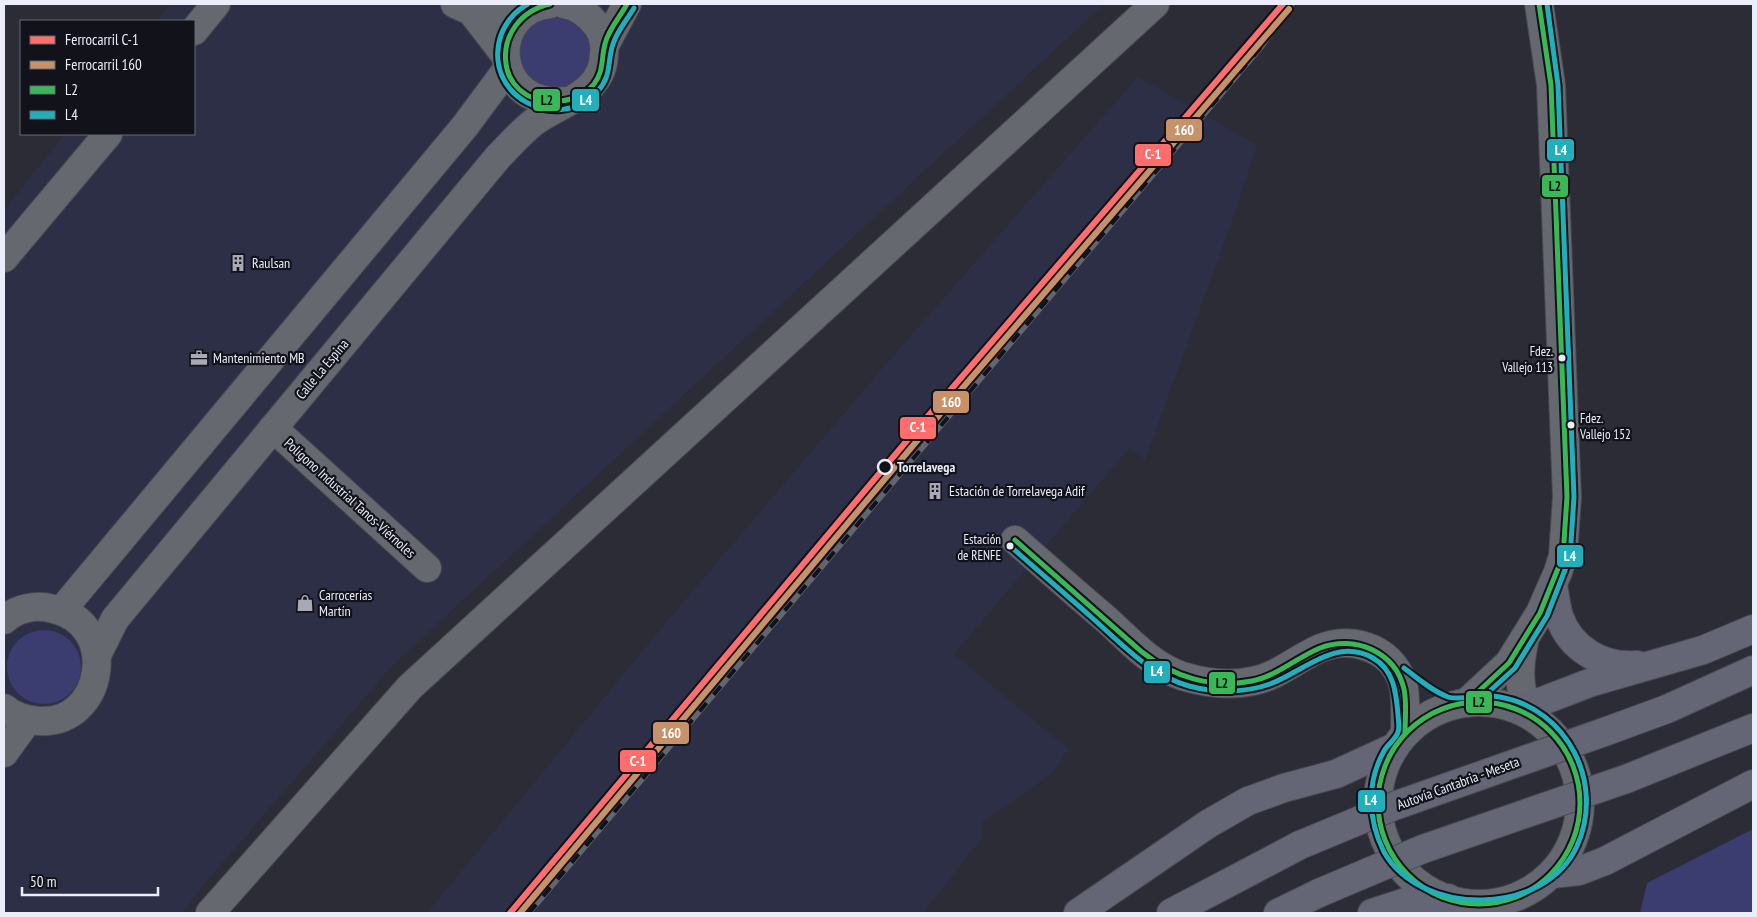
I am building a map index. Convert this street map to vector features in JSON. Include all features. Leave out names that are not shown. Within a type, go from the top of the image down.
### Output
[{"type":"highway","points":[[1553,585],[1558,615],[1564,627],[1579,647],[1592,656],[1620,666],[1671,661]]},
{"type":"highway","points":[[1525,711],[1592,682],[1671,661],[1753,629]]},
{"type":"highway","name":"Autovía Cantabria - Meseta","points":[[1171,913],[1300,845],[1394,806],[1667,709],[1753,670]]},
{"type":"highway","points":[[1278,913],[1319,893],[1424,849],[1626,779],[1753,728]]},
{"type":"highway","points":[[1078,913],[1188,837],[1240,806],[1284,788],[1336,774],[1400,741]]},
{"type":"highway","points":[[1545,879],[1579,871],[1605,860],[1753,784]]},
{"type":"highway","points":[[1372,913],[1409,901],[1459,904]]},
{"type":"street","points":[[195,30],[216,4]]},
{"type":"street","points":[[564,4],[583,11],[593,20],[600,31],[605,45]]},
{"type":"street","name":"Calle La Espina","points":[[97,655],[116,619],[498,157],[533,123],[567,101],[580,96],[591,87],[599,76],[604,61],[605,45],[627,4]]},
{"type":"street","points":[[210,913],[410,687],[1155,4]]},
{"type":"street","points":[[1540,4],[1549,56],[1552,93],[1567,497],[1563,556],[1553,585],[1524,642],[1509,664],[1460,704],[1428,716],[1400,741],[1383,773],[1378,803],[1385,840],[1397,862],[1414,880],[1459,904],[1500,901],[1514,897],[1545,879]]},
{"type":"street","points":[[463,8],[540,7]]},
{"type":"street","points":[[540,7],[519,18],[511,30],[506,42],[507,62],[514,82],[525,92],[539,100],[567,101]]},
{"type":"street","points":[[463,8],[507,62]]},
{"type":"street","points":[[62,610],[465,126],[507,62]]},
{"type":"street","points":[[4,258],[107,135]]},
{"type":"street","name":"Polígono Industrial Tanos-Viérnoles","points":[[273,428],[428,568]]},
{"type":"street","points":[[1015,540],[1150,659],[1161,667],[1181,676],[1225,684],[1254,681],[1279,672],[1321,648],[1345,642],[1359,644],[1379,652],[1386,657],[1399,674],[1404,688],[1400,741]]},
{"type":"street","name":"Calle La Espina","points":[[4,620],[26,608],[44,606],[62,610],[74,617],[84,627],[92,638],[97,655],[97,672],[92,688],[83,702],[72,712],[58,719],[43,721],[28,720],[10,713],[4,708]]},
{"type":"street","points":[[1524,642],[1519,676],[1525,711]]},
{"type":"street","points":[[1399,674],[1435,698],[1460,704],[1502,704],[1525,711],[1554,734],[1565,749],[1574,766],[1580,803],[1573,840],[1545,879],[1534,913]]},
{"type":"street","points":[[4,753],[28,720]]},
{"type":"shaded area","points":[[171,4],[1104,4],[391,667],[200,889],[183,913],[4,913],[4,210],[64,135],[195,135],[195,20],[158,20]]},
{"type":"shaded area","points":[[555,16],[569,19],[581,27],[589,39],[592,53],[589,67],[581,79],[569,87],[555,90],[541,87],[529,79],[521,67],[518,53],[521,39],[529,27],[541,19]]},
{"type":"shaded area","points":[[1138,77],[1257,145],[1236,210],[1145,460],[1130,447],[954,654],[1068,749],[1053,773],[982,822],[982,838],[923,913],[427,913],[668,620],[892,357]]},
{"type":"shaded area","points":[[44,630],[58,633],[70,641],[78,653],[81,667],[78,681],[70,693],[58,701],[44,704],[30,701],[18,693],[10,681],[7,667],[10,653],[18,641],[30,633]]},
{"type":"shaded area","points":[[1753,829],[1753,913],[1640,913],[1647,883]]},
{"type":"railway","points":[[529,913],[1262,46],[1292,4]]},
{"type":"rail line","name":"C-1","points":[[510,913],[910,437],[1283,4]]},
{"type":"rail line","name":"160","points":[[520,913],[916,442],[1289,9]]},
{"type":"transit line","name":"L4","points":[[528,4],[515,13],[506,26],[501,35],[498,57],[502,76],[512,91],[527,102],[544,109],[563,109],[581,104],[598,91],[607,74],[615,39],[634,8]]},
{"type":"transit line","name":"L2","points":[[550,4],[530,12],[516,26],[508,42],[506,59],[509,76],[519,90],[535,99],[557,101],[577,97],[594,84],[601,70],[604,49],[611,29],[627,4]]},
{"type":"transit line","name":"L2","points":[[1466,703],[1509,663],[1540,613],[1563,556],[1567,497],[1551,85],[1539,4]]},
{"type":"transit line","name":"L4","points":[[1471,708],[1515,668],[1547,616],[1570,557],[1574,497],[1558,85],[1547,4]]},
{"type":"transit line","name":"L2","points":[[1015,540],[1142,652],[1167,668],[1194,679],[1222,683],[1252,681],[1270,675],[1311,652],[1333,644],[1359,645],[1371,649],[1392,665],[1399,676],[1405,694],[1405,734]]},
{"type":"transit line","name":"L4","points":[[1010,546],[1136,657],[1161,674],[1189,686],[1219,691],[1250,689],[1270,684],[1320,658],[1333,654],[1346,651],[1373,658],[1380,663],[1393,682],[1399,723],[1397,735],[1384,751],[1378,763],[1372,789],[1372,814],[1384,852],[1402,873],[1425,888],[1453,897],[1482,900],[1512,896],[1539,886],[1561,869],[1577,846],[1585,822],[1586,798],[1583,775],[1575,753],[1562,733],[1545,717],[1524,704],[1493,696],[1448,697],[1430,688],[1404,668]]},
{"type":"transit line","name":"L2","points":[[1479,702],[1499,704],[1526,714],[1543,725],[1557,739],[1572,765],[1578,783],[1580,803],[1578,823],[1568,850],[1557,867],[1543,881],[1517,896],[1499,902],[1479,904],[1459,902],[1432,892],[1415,881],[1401,867],[1386,841],[1380,823],[1378,803],[1380,783],[1390,756],[1401,739],[1415,725],[1441,710],[1459,704],[1479,702]]},
{"type":"place","name":"Raulsan","points":[[238,263]]},
{"type":"place","name":"Mantenimiento MB","points":[[199,358]]},
{"type":"place","name":"Fdez. Vallejo 113","points":[[1562,358]]},
{"type":"place","name":"Fdez. Vallejo 152","points":[[1571,425]]},
{"type":"place","name":"Torrelavega","points":[[885,467]]},
{"type":"place","name":"Estación de Torrelavega Adif","points":[[935,491]]},
{"type":"place","name":"Estación de RENFE","points":[[1010,546]]},
{"type":"place","name":"Carrocerías Martín","points":[[305,603]]}]
